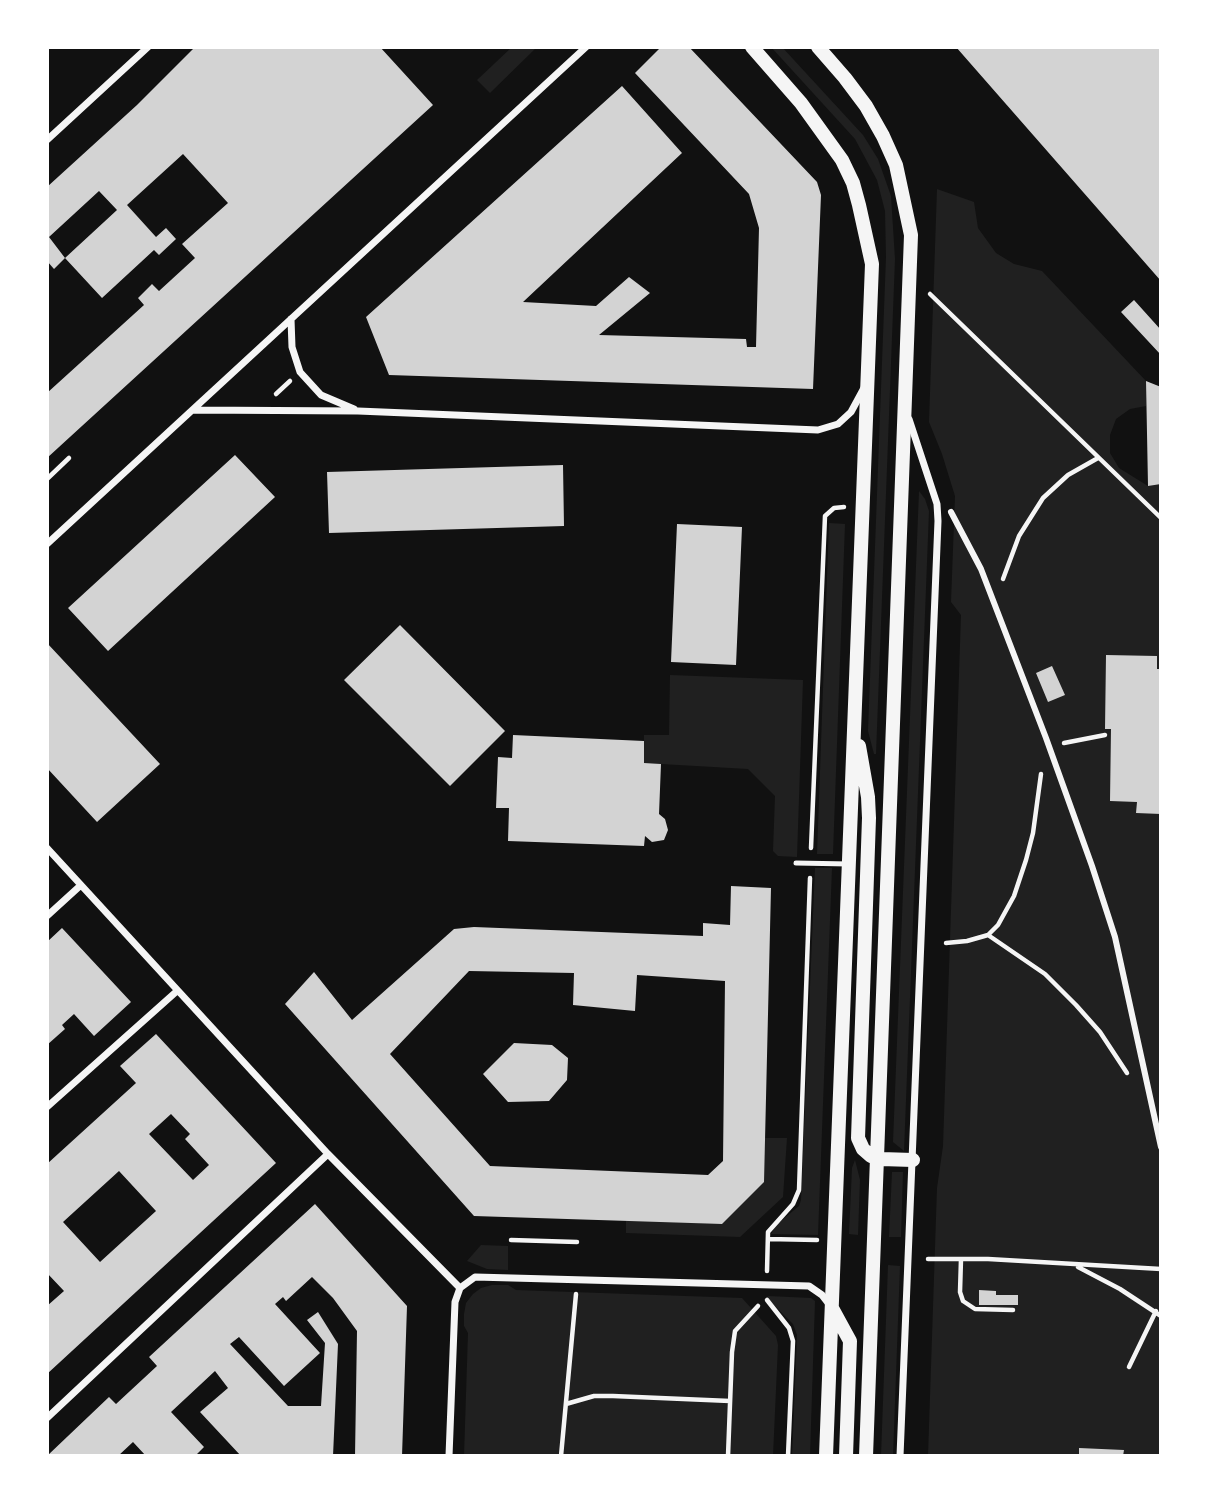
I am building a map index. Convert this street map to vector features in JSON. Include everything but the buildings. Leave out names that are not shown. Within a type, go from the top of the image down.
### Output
[{"type":"main road","points":[[752,47],[842,160],[853,183],[872,264],[826,1456]]},
{"type":"main road","points":[[818,47],[866,106],[883,136],[896,166],[911,234],[866,1456]]},
{"type":"main road","points":[[855,706],[869,811],[858,1133],[863,1149],[877,1158],[913,1160]]},
{"type":"main road","points":[[832,1308],[850,1341],[846,1456]]},
{"type":"street","points":[[47,140],[148,47]]},
{"type":"street","points":[[47,544],[586,47]]},
{"type":"street","points":[[291,319],[292,347],[300,372],[321,395],[358,411]]},
{"type":"street","points":[[192,410],[358,411],[818,430],[838,424],[852,412],[867,381]]},
{"type":"street","points":[[900,1456],[938,521],[937,504],[920,458],[905,404]]},
{"type":"street","points":[[951,512],[981,569],[1049,746],[1115,937],[1161,1147]]},
{"type":"street","points":[[47,848],[328,1154],[460,1288]]},
{"type":"street","points":[[47,916],[81,885]]},
{"type":"street","points":[[47,1107],[177,991]]},
{"type":"street","points":[[47,1418],[328,1154]]},
{"type":"street","points":[[449,1456],[455,1302],[460,1288],[475,1277],[809,1286],[822,1295],[832,1308]]},
{"type":"lane","points":[[796,863],[849,864]]},
{"type":"path","points":[[930,293],[1161,519]]},
{"type":"path","points":[[275,395],[293,378]]},
{"type":"path","points":[[47,479],[69,458]]},
{"type":"path","points":[[994,607],[1019,536],[1032,513],[1043,498],[1068,475],[1098,458]]},
{"type":"path","points":[[1049,746],[1105,735]]},
{"type":"path","points":[[946,943],[988,935],[998,925],[1014,896],[1032,833],[1046,738]]},
{"type":"path","points":[[988,935],[1045,974],[1076,1004],[1100,1032],[1130,1079]]},
{"type":"path","points":[[768,1239],[818,1240]]},
{"type":"path","points":[[511,1240],[577,1242]]},
{"type":"path","points":[[767,1269],[768,1251]]},
{"type":"path","points":[[928,1259],[1161,1269]]},
{"type":"path","points":[[961,1259],[960,1292],[963,1301],[975,1309],[1013,1310]]},
{"type":"path","points":[[1074,1265],[1120,1289],[1161,1316]]},
{"type":"path","points":[[561,1456],[576,1290]]},
{"type":"path","points":[[766,1295],[789,1328],[793,1341],[788,1456]]},
{"type":"path","points":[[728,1456],[735,1331],[758,1306]]},
{"type":"path","points":[[1129,1367],[1156,1311]]},
{"type":"path","points":[[566,1404],[594,1396],[730,1401]]},
{"type":"shaded area","points":[[512,47],[537,47],[490,93],[477,80]]},
{"type":"shaded area","points":[[771,47],[782,47],[863,135],[878,159],[891,196],[895,259],[876,754],[868,731],[886,257],[885,211],[877,180],[855,139]]},
{"type":"shaded area","points":[[937,189],[974,202],[978,228],[996,253],[1014,264],[1042,271],[1146,381],[1146,406],[1130,409],[1116,419],[1110,435],[1110,453],[1119,468],[1148,486],[1161,484],[1161,1456],[928,1456],[937,1188],[943,1146],[961,615],[951,602],[955,496],[929,422]]},
{"type":"shaded area","points":[[919,491],[929,511],[904,1151],[893,1142]]},
{"type":"shaded area","points":[[829,523],[845,524],[833,854],[817,854]]},
{"type":"shaded area","points":[[670,675],[803,680],[797,857],[778,856],[773,851],[775,796],[748,769],[644,763],[644,735],[669,735]]},
{"type":"shaded area","points":[[815,868],[832,868],[818,1235],[771,1234],[776,1225],[799,1206],[801,1200]]},
{"type":"shaded area","points":[[765,1138],[787,1138],[783,1197],[740,1237],[626,1233],[626,1220],[722,1224]]},
{"type":"shaded area","points":[[855,1160],[860,1180],[858,1235],[849,1234],[852,1168]]},
{"type":"shaded area","points":[[892,1172],[903,1172],[901,1237],[889,1237]]},
{"type":"shaded area","points":[[481,1245],[508,1246],[508,1270],[487,1269],[467,1261]]},
{"type":"shaded area","points":[[888,1265],[900,1266],[893,1456],[881,1456]]},
{"type":"shaded area","points":[[492,1285],[508,1285],[516,1290],[742,1298],[776,1336],[778,1345],[773,1456],[464,1456],[468,1333],[464,1326],[464,1314],[466,1303],[473,1294]]},
{"type":"shaded area","points":[[768,1296],[811,1298],[815,1301],[810,1456],[792,1456],[797,1335],[793,1324]]}]
